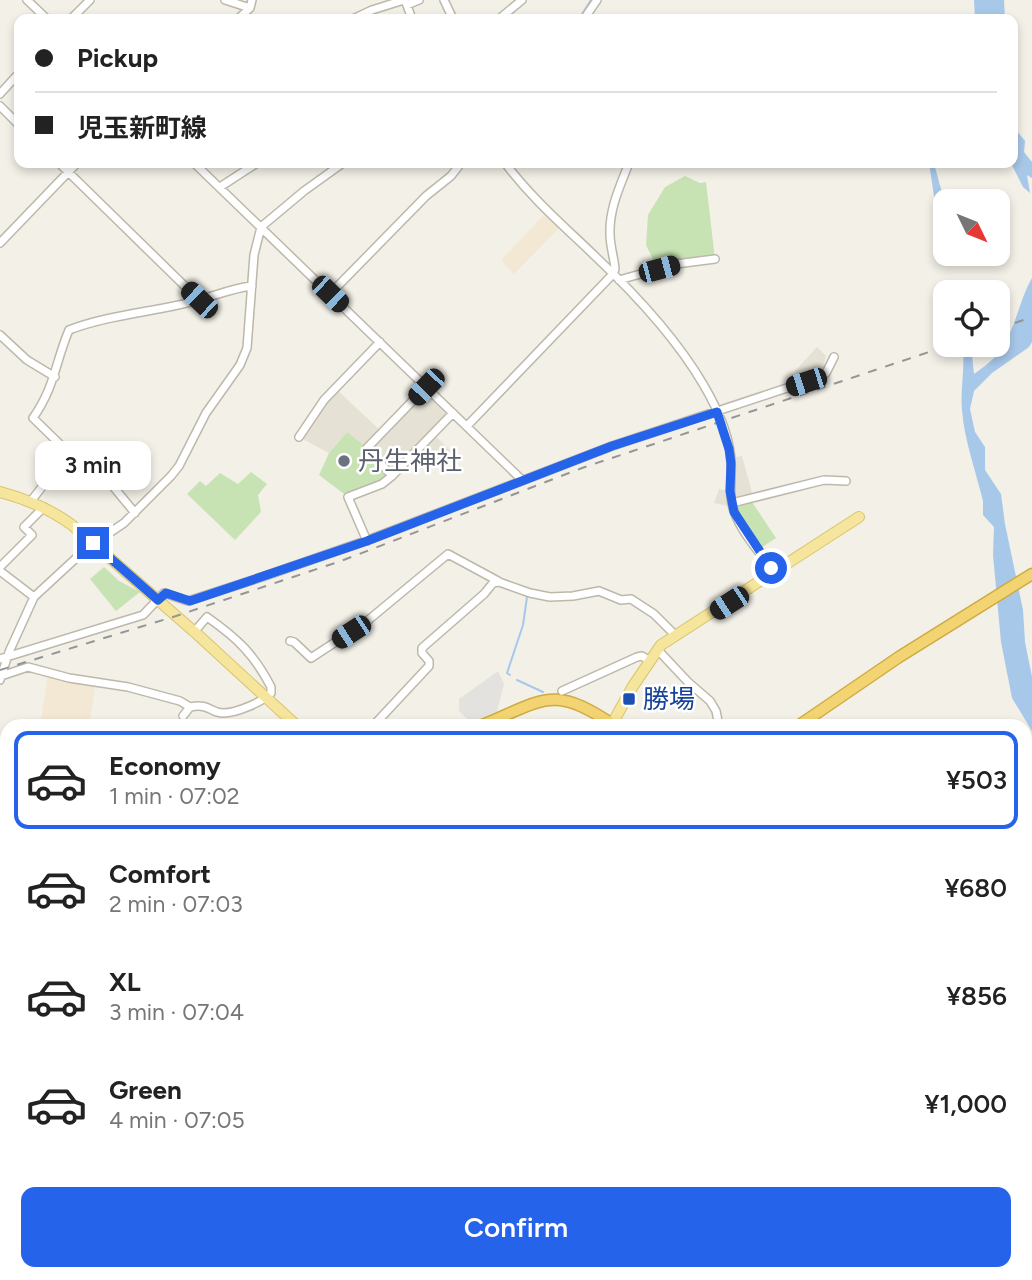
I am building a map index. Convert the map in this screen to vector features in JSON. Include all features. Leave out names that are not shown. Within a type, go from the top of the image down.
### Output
[{"type":"highway","points":[[808,719],[900,657],[1032,574]]},
{"type":"highway","points":[[502,719],[546,699],[558,698],[581,705],[603,719]]},
{"type":"main road","points":[[0,492],[31,501],[72,525],[290,719]]},
{"type":"main road","points":[[616,719],[657,649],[859,517]]},
{"type":"street","points":[[27,0],[42,14]]},
{"type":"street","points":[[76,14],[90,0]]},
{"type":"street","points":[[225,0],[251,4]]},
{"type":"street","points":[[364,14],[419,0]]},
{"type":"street","points":[[510,4],[522,0]]},
{"type":"street","points":[[0,93],[14,78]]},
{"type":"street","points":[[0,106],[14,120]]},
{"type":"street","points":[[64,168],[199,300]]},
{"type":"street","points":[[0,243],[72,168]]},
{"type":"street","points":[[199,168],[522,479]]},
{"type":"street","points":[[220,187],[249,168]]},
{"type":"street","points":[[1,678],[4,657],[34,597],[93,543],[135,513],[179,466],[206,413],[240,365],[247,346],[256,241],[261,227],[336,168]]},
{"type":"street","points":[[330,294],[457,168]]},
{"type":"street","points":[[509,168],[550,216],[616,277],[703,384],[717,412],[729,449],[732,503],[742,527],[775,573]]},
{"type":"street","points":[[616,277],[610,234],[615,198],[627,168]]},
{"type":"street","points":[[467,426],[616,277],[715,259]]},
{"type":"street","points":[[135,513],[102,474],[72,456],[33,418],[42,406],[55,377],[60,350],[69,330],[88,323],[252,286]]},
{"type":"street","points":[[0,335],[27,360],[55,377]]},
{"type":"street","points":[[299,437],[324,400],[380,342]]},
{"type":"street","points":[[4,657],[143,615],[166,593],[190,601],[367,541],[612,446],[823,376],[834,357]]},
{"type":"street","points":[[392,476],[367,448],[426,387]]},
{"type":"street","points":[[367,541],[348,497],[382,484],[392,476],[453,413]]},
{"type":"street","points":[[31,501],[57,469],[72,456]]},
{"type":"street","points":[[732,503],[824,480],[846,481]]},
{"type":"street","points":[[34,597],[0,569],[32,536],[24,527],[44,507]]},
{"type":"street","points":[[290,641],[311,658],[366,622],[448,554],[499,582],[530,593],[550,597],[599,591],[621,600],[631,599],[654,614],[676,636]]},
{"type":"street","points":[[380,719],[429,666],[429,661],[421,652],[423,648],[493,583],[499,582]]},
{"type":"street","points":[[1,678],[28,667],[69,678],[128,687],[180,701],[190,707],[201,705],[222,713],[262,702],[271,689],[254,656],[207,617],[194,632]]},
{"type":"street","points":[[657,649],[710,701],[718,719]]},
{"type":"street","points":[[562,691],[636,657],[642,656],[650,661]]},
{"type":"street","points":[[183,716],[190,707]]},
{"type":"shaded area","points":[[547,212],[561,226],[514,274],[501,260]]},
{"type":"shaded area","points":[[817,347],[826,356],[823,369],[804,379],[795,371]]},
{"type":"shaded area","points":[[426,387],[453,413],[433,434],[450,450],[433,467],[416,452],[392,476],[347,432],[329,453],[299,437],[336,389],[382,432]]},
{"type":"shaded area","points":[[742,456],[753,496],[733,507],[714,503],[719,489],[729,491],[731,458]]},
{"type":"shaded area","points":[[498,671],[504,684],[497,711],[480,719],[467,719],[459,711],[459,699]]},
{"type":"shaded area","points":[[48,675],[92,683],[95,686],[90,719],[41,719]]},
{"type":"green space","points":[[685,176],[700,183],[706,182],[715,259],[658,269],[646,245],[648,215],[665,187]]},
{"type":"green space","points":[[347,432],[367,448],[392,476],[348,497],[319,475],[329,453]]},
{"type":"green space","points":[[251,472],[267,484],[258,495],[261,512],[235,540],[187,494],[200,481],[206,486],[220,473],[238,484]]},
{"type":"green space","points":[[750,499],[776,538],[761,548],[735,507],[736,504]]},
{"type":"green space","points":[[104,567],[119,581],[140,592],[116,611],[90,579]]},
{"type":"water","points":[[974,0],[1004,0],[1005,14],[975,14]]},
{"type":"water","points":[[1018,132],[1025,141],[1024,152],[1032,162],[1032,178],[1027,175],[1030,193],[1023,187],[1014,168],[1018,168]]},
{"type":"water","points":[[930,168],[935,168],[941,189],[933,189]]},
{"type":"water","points":[[1032,278],[1032,342],[1029,347],[992,373],[974,391],[970,409],[975,432],[985,447],[985,470],[1001,494],[1023,610],[1025,642],[1032,677],[1032,719],[1025,719],[1012,698],[1001,642],[993,555],[994,527],[983,515],[983,501],[965,432],[962,403],[963,357],[972,357],[974,374],[995,357],[1010,357],[1012,329]]},
{"type":"waterway","points":[[582,14],[591,0]]},
{"type":"waterway","points":[[426,191],[434,185]]},
{"type":"waterway","points":[[510,675],[507,673],[523,625],[527,597]]},
{"type":"waterway","points":[[517,680],[543,692]]},
{"type":"railway","points":[[1010,325],[1032,317]]},
{"type":"railway","points":[[0,670],[176,616],[341,561],[582,468],[933,351]]},
{"type":"place","name":"丹生神社","points":[[344,461]]},
{"type":"place","name":"勝場","points":[[629,699]]},
{"type":"route","points":[[93,543],[158,600],[166,593],[190,601],[367,541],[612,446],[717,412],[729,449],[730,491],[734,512],[771,568]]}]
